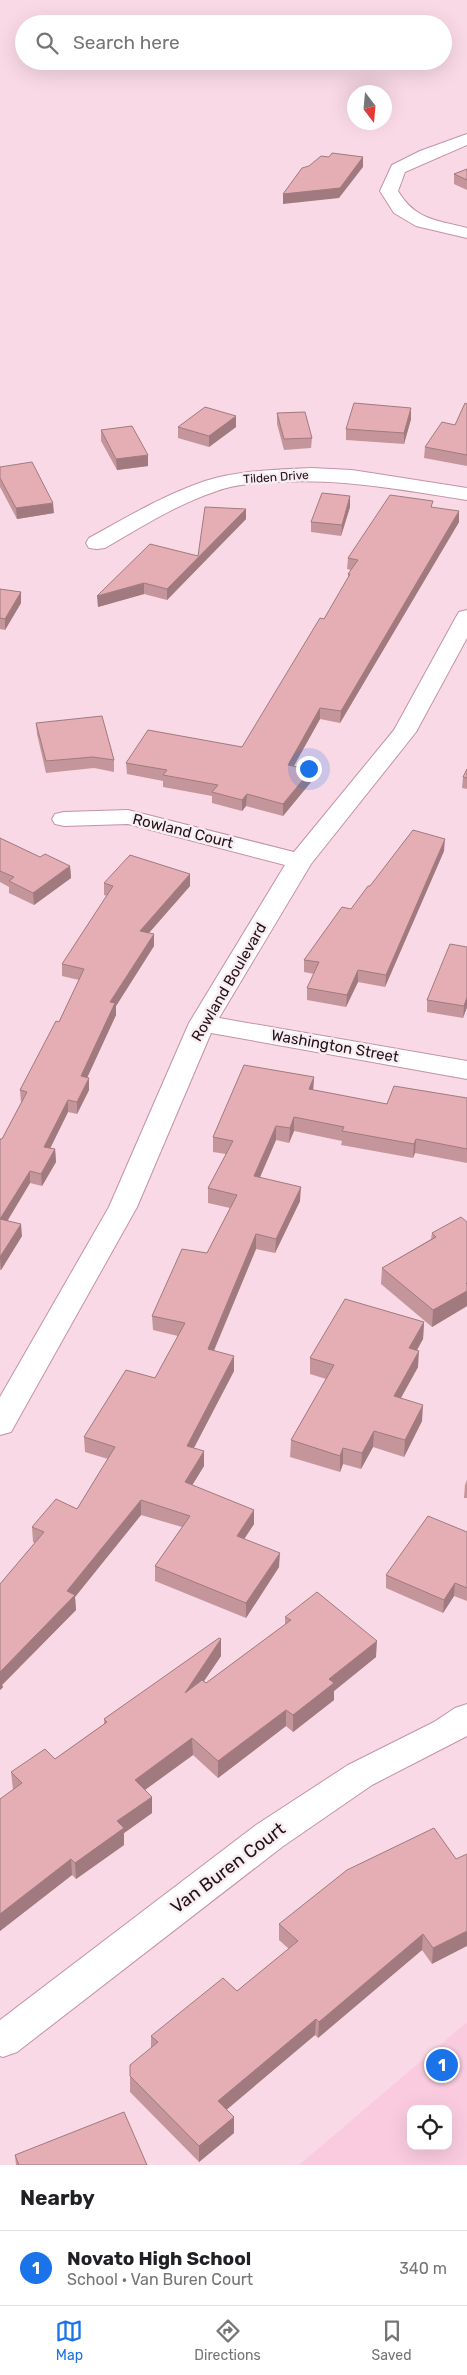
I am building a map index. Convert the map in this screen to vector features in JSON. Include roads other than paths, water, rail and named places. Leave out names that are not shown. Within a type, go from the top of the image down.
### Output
[{"type":"street","points":[[467,139],[426,155],[398,169],[389,191],[400,209],[422,222],[467,233]]},
{"type":"street","name":"Tilden Drive","points":[[97,543],[170,502],[213,485],[256,477],[311,474],[352,476],[467,494]]},
{"type":"street","name":"Rowland Boulevard","points":[[0,1424],[122,1207],[202,1023],[300,861],[404,732],[467,617]]},
{"type":"street","name":"Rowland Court","points":[[64,819],[128,817],[300,861]]},
{"type":"street","name":"Washington Street","points":[[202,1023],[467,1070]]},
{"type":"street","name":"Van Buren Court","points":[[2,2040],[269,1836],[360,1775],[446,1732],[467,1718]]},
{"type":"place","name":"Novato High School","points":[[442,2065]]}]
